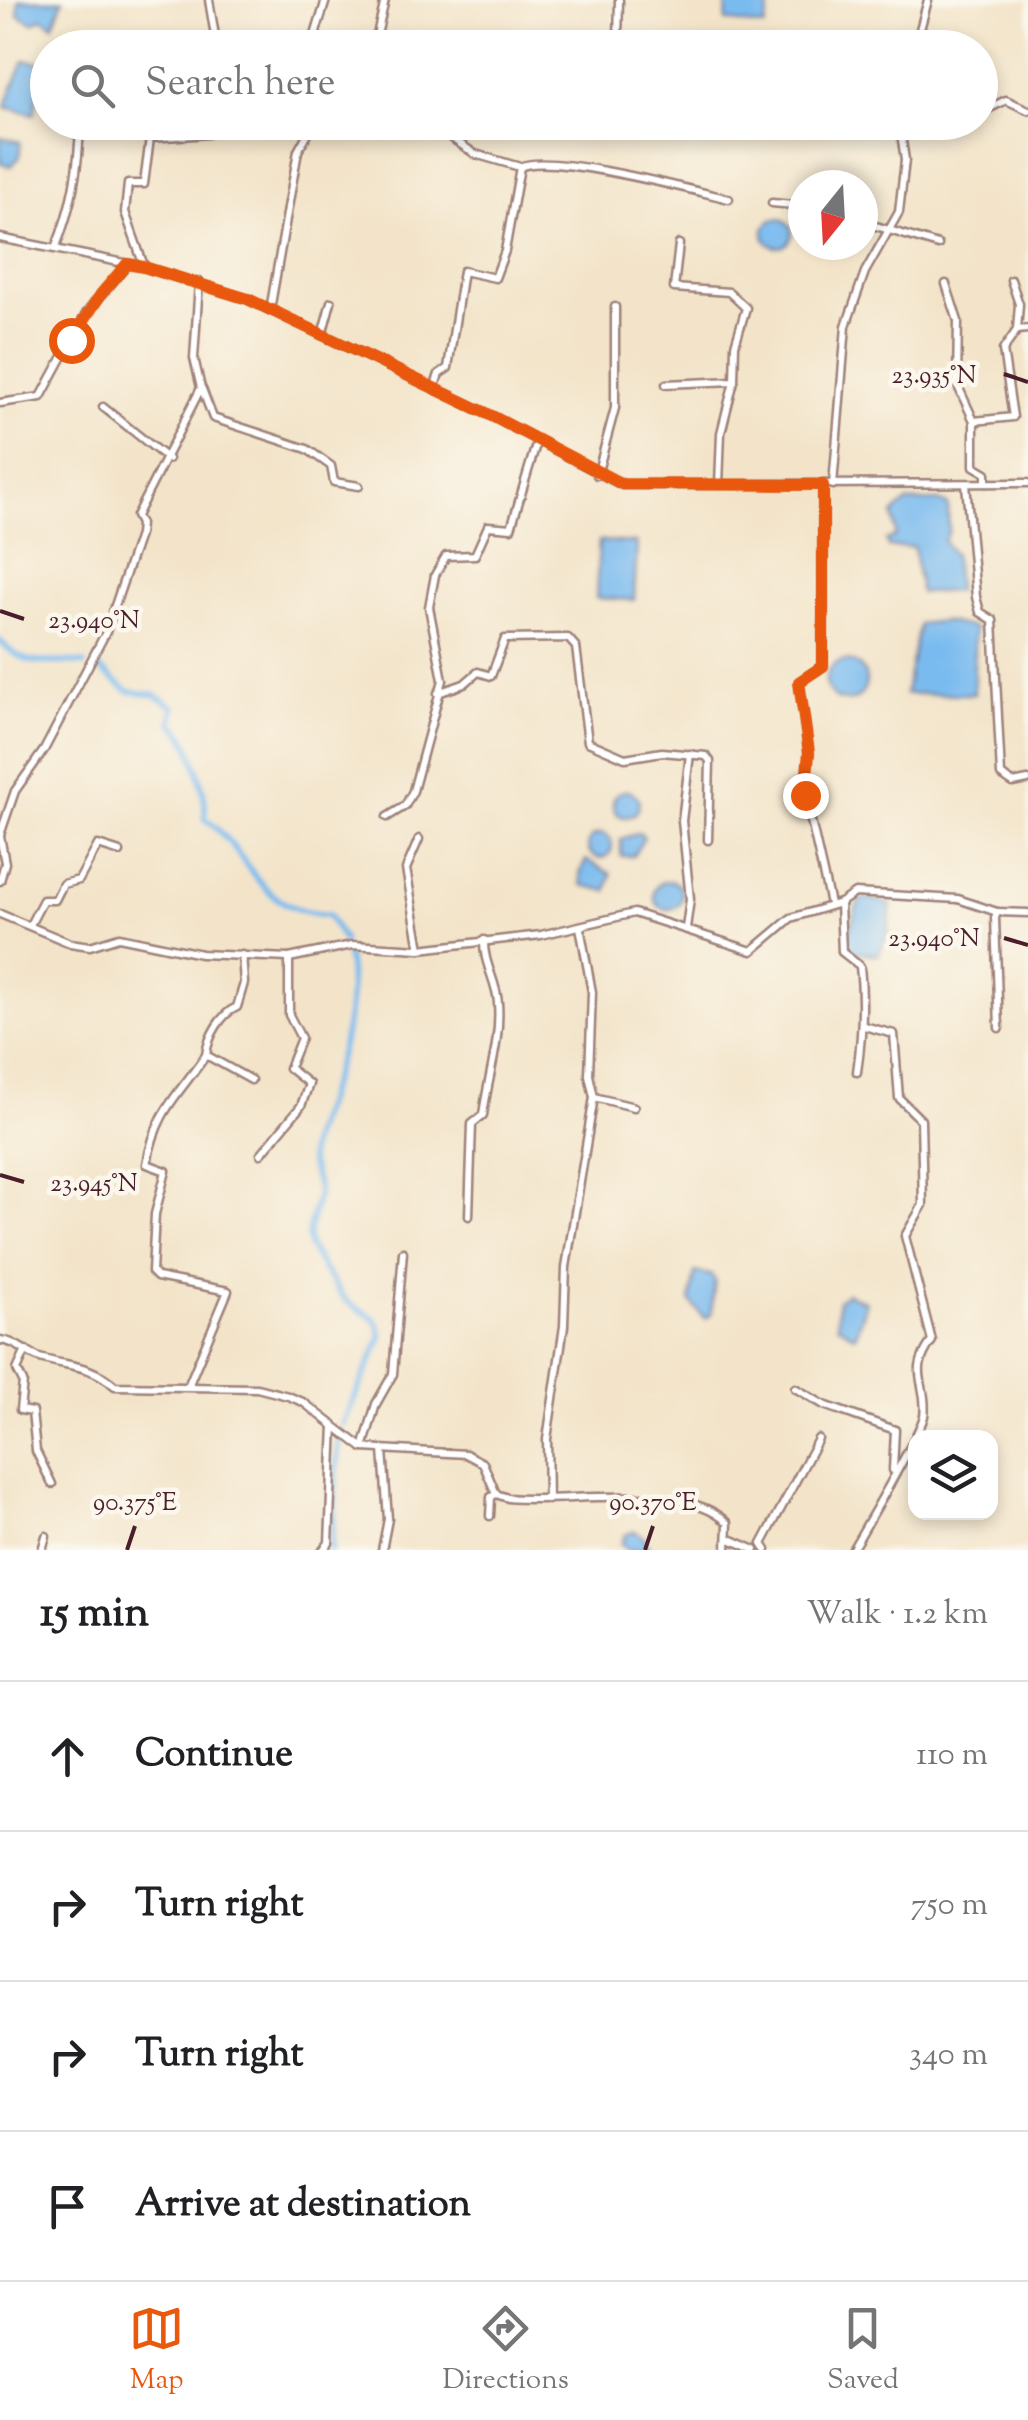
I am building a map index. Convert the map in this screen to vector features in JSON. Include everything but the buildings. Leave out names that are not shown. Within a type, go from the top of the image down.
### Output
[{"type":"street","points":[[210,0],[214,30]]},
{"type":"street","points":[[317,30],[326,0]]},
{"type":"street","points":[[378,30],[385,0]]},
{"type":"street","points":[[618,0],[618,30]]},
{"type":"street","points":[[920,30],[928,0]]},
{"type":"street","points":[[998,104],[1006,100],[1028,110]]},
{"type":"street","points":[[55,249],[70,216],[80,140]]},
{"type":"street","points":[[144,267],[125,212],[128,184],[144,184],[150,140]]},
{"type":"street","points":[[270,310],[298,151],[304,140]]},
{"type":"street","points":[[455,140],[475,154],[520,167],[544,162],[646,178],[730,199]]},
{"type":"street","points":[[834,485],[846,326],[865,272],[890,232],[903,198],[902,140]]},
{"type":"street","points":[[434,390],[439,374],[448,368],[463,272],[494,278],[504,251],[520,167]]},
{"type":"street","points":[[772,203],[788,205]]},
{"type":"street","points":[[878,228],[938,244]]},
{"type":"street","points":[[0,238],[200,282],[270,310],[537,441],[598,476],[644,487],[1028,484]]},
{"type":"street","points":[[678,244],[674,288],[712,289],[744,302],[744,321],[734,345],[734,380],[721,432],[719,484]]},
{"type":"street","points":[[0,403],[41,397],[87,312],[127,264]]},
{"type":"street","points":[[974,421],[1013,417],[1002,350],[1017,330],[1018,304],[1011,280]]},
{"type":"street","points":[[200,282],[194,358],[213,418],[307,449],[331,466],[334,482],[359,486]]},
{"type":"street","points":[[946,284],[958,322],[957,384],[974,421],[974,466],[986,473],[986,483]]},
{"type":"street","points":[[322,336],[331,302]]},
{"type":"street","points":[[598,476],[616,408],[615,307]]},
{"type":"street","points":[[1017,330],[1028,329]]},
{"type":"street","points":[[666,384],[734,380]]},
{"type":"street","points":[[0,881],[6,863],[0,836],[15,791],[44,750],[106,632],[139,536],[136,516],[202,388]]},
{"type":"street","points":[[102,407],[168,459]]},
{"type":"street","points":[[387,817],[405,806],[413,791],[443,680],[429,607],[434,575],[446,556],[474,555],[487,527],[510,528],[537,441]]},
{"type":"street","points":[[966,484],[976,597],[980,612],[993,620],[1001,775],[1012,783],[1028,780]]},
{"type":"street","points":[[823,485],[823,666],[799,682],[809,753],[805,795],[830,904]]},
{"type":"street","points":[[438,693],[464,684],[478,672],[492,676],[505,639],[563,636],[576,647],[588,742],[625,758],[662,752],[690,754],[710,761],[708,840]]},
{"type":"street","points":[[686,928],[690,899],[682,821],[690,754]]},
{"type":"street","points":[[418,840],[406,869],[420,949]]},
{"type":"street","points":[[30,924],[42,900],[53,901],[63,884],[79,880],[98,845],[120,852]]},
{"type":"street","points":[[0,914],[70,943],[90,946],[119,937],[201,954],[289,958],[352,945],[420,949],[580,927],[634,912],[752,951],[790,918],[840,903],[854,893],[881,891],[958,899],[996,912],[1028,913]]},
{"type":"street","points":[[840,903],[842,952],[860,966],[864,1026],[857,1072]]},
{"type":"street","points":[[996,912],[1000,1028]]},
{"type":"street","points":[[548,1500],[547,1439],[564,1326],[566,1266],[594,1097],[589,1075],[592,992],[580,927]]},
{"type":"street","points":[[470,1216],[470,1136],[473,1122],[483,1115],[498,1019],[498,997],[487,968],[484,940]]},
{"type":"street","points":[[189,1384],[228,1291],[157,1278],[152,1272],[155,1214],[166,1171],[146,1164],[156,1122],[206,1055],[213,1031],[228,1010],[237,1007],[244,982],[242,956]]},
{"type":"street","points":[[261,1154],[301,1106],[309,1084],[289,1068],[302,1038],[290,1014],[289,958]]},
{"type":"street","points":[[852,1550],[924,1416],[917,1374],[921,1354],[932,1340],[906,1236],[923,1204],[922,1120],[899,1098],[894,1034],[864,1026]]},
{"type":"street","points":[[206,1055],[250,1080]]},
{"type":"street","points":[[594,1097],[634,1107]]},
{"type":"street","points":[[363,1448],[376,1404],[393,1374],[403,1252]]},
{"type":"street","points":[[0,1340],[40,1358],[96,1368],[116,1386],[189,1384],[256,1388],[288,1396],[334,1424],[363,1448],[466,1454],[483,1462],[496,1494]]},
{"type":"street","points":[[26,1350],[17,1370],[23,1382],[20,1410],[32,1412],[36,1451],[52,1484]]},
{"type":"street","points":[[795,1388],[824,1405],[895,1430],[890,1462],[894,1471]]},
{"type":"street","points":[[323,1550],[329,1542],[334,1424]]},
{"type":"street","points":[[766,1550],[762,1544],[818,1439]]},
{"type":"street","points":[[382,1550],[388,1520],[383,1450]]},
{"type":"street","points":[[490,1516],[491,1497],[496,1494],[548,1500],[654,1499],[718,1513],[728,1522],[727,1550]]},
{"type":"street","points":[[42,1550],[46,1536]]},
{"type":"street","points":[[730,1539],[755,1550]]},
{"type":"water","points":[[19,0],[63,0],[53,25],[42,18],[33,23],[18,15]]},
{"type":"water","points":[[727,0],[771,0],[765,27],[726,21]]},
{"type":"water","points":[[24,60],[30,61],[30,113],[5,107]]},
{"type":"water","points":[[0,137],[20,142],[20,157],[11,166],[0,163]]},
{"type":"water","points":[[768,223],[788,223],[788,243],[778,247],[768,243],[764,233]]},
{"type":"water","points":[[938,501],[948,505],[949,531],[944,541],[954,555],[957,591],[920,593],[914,547],[888,547],[886,540],[896,536],[893,514],[907,502]]},
{"type":"water","points":[[599,541],[637,543],[634,600],[596,598]]},
{"type":"water","points":[[943,621],[974,628],[974,694],[905,694],[919,624]]},
{"type":"water","points":[[846,661],[860,667],[866,681],[860,695],[846,701],[832,695],[826,681],[832,667]]},
{"type":"water","points":[[626,791],[635,795],[639,804],[635,813],[626,817],[617,813],[613,804],[617,795]]},
{"type":"water","points":[[639,833],[644,838],[633,856],[621,856],[621,839]]},
{"type":"water","points":[[600,834],[612,846],[600,858],[588,846]]},
{"type":"water","points":[[586,860],[611,874],[607,891],[582,885],[580,874]]},
{"type":"water","points":[[668,881],[678,885],[682,895],[678,905],[668,909],[658,905],[654,895],[658,885]]},
{"type":"water","points":[[870,898],[891,905],[888,934],[878,955],[849,950],[848,934],[859,900]]},
{"type":"water","points":[[695,1272],[711,1275],[715,1281],[711,1314],[705,1319],[690,1301]]},
{"type":"water","points":[[847,1293],[866,1302],[855,1336],[837,1325],[838,1300]]},
{"type":"water","points":[[635,1531],[644,1537],[649,1550],[628,1550],[621,1544],[625,1535]]},
{"type":"waterway","points":[[0,641],[31,661],[84,664]]},
{"type":"waterway","points":[[100,669],[128,691],[155,695],[174,707],[172,723],[186,740],[197,767],[205,818],[222,833],[269,892],[284,903],[328,915],[344,941]]},
{"type":"waterway","points":[[343,1424],[381,1338],[374,1319],[348,1302],[334,1284],[308,1238],[318,1192],[309,1160],[310,1147],[346,1026],[350,990],[347,953]]},
{"type":"waterway","points":[[331,1550],[339,1438]]},
{"type":"route","points":[[71,340],[87,312],[127,264],[144,267],[248,299],[486,413],[598,476],[622,484],[823,485],[823,666],[799,682],[810,767],[805,795]]}]
